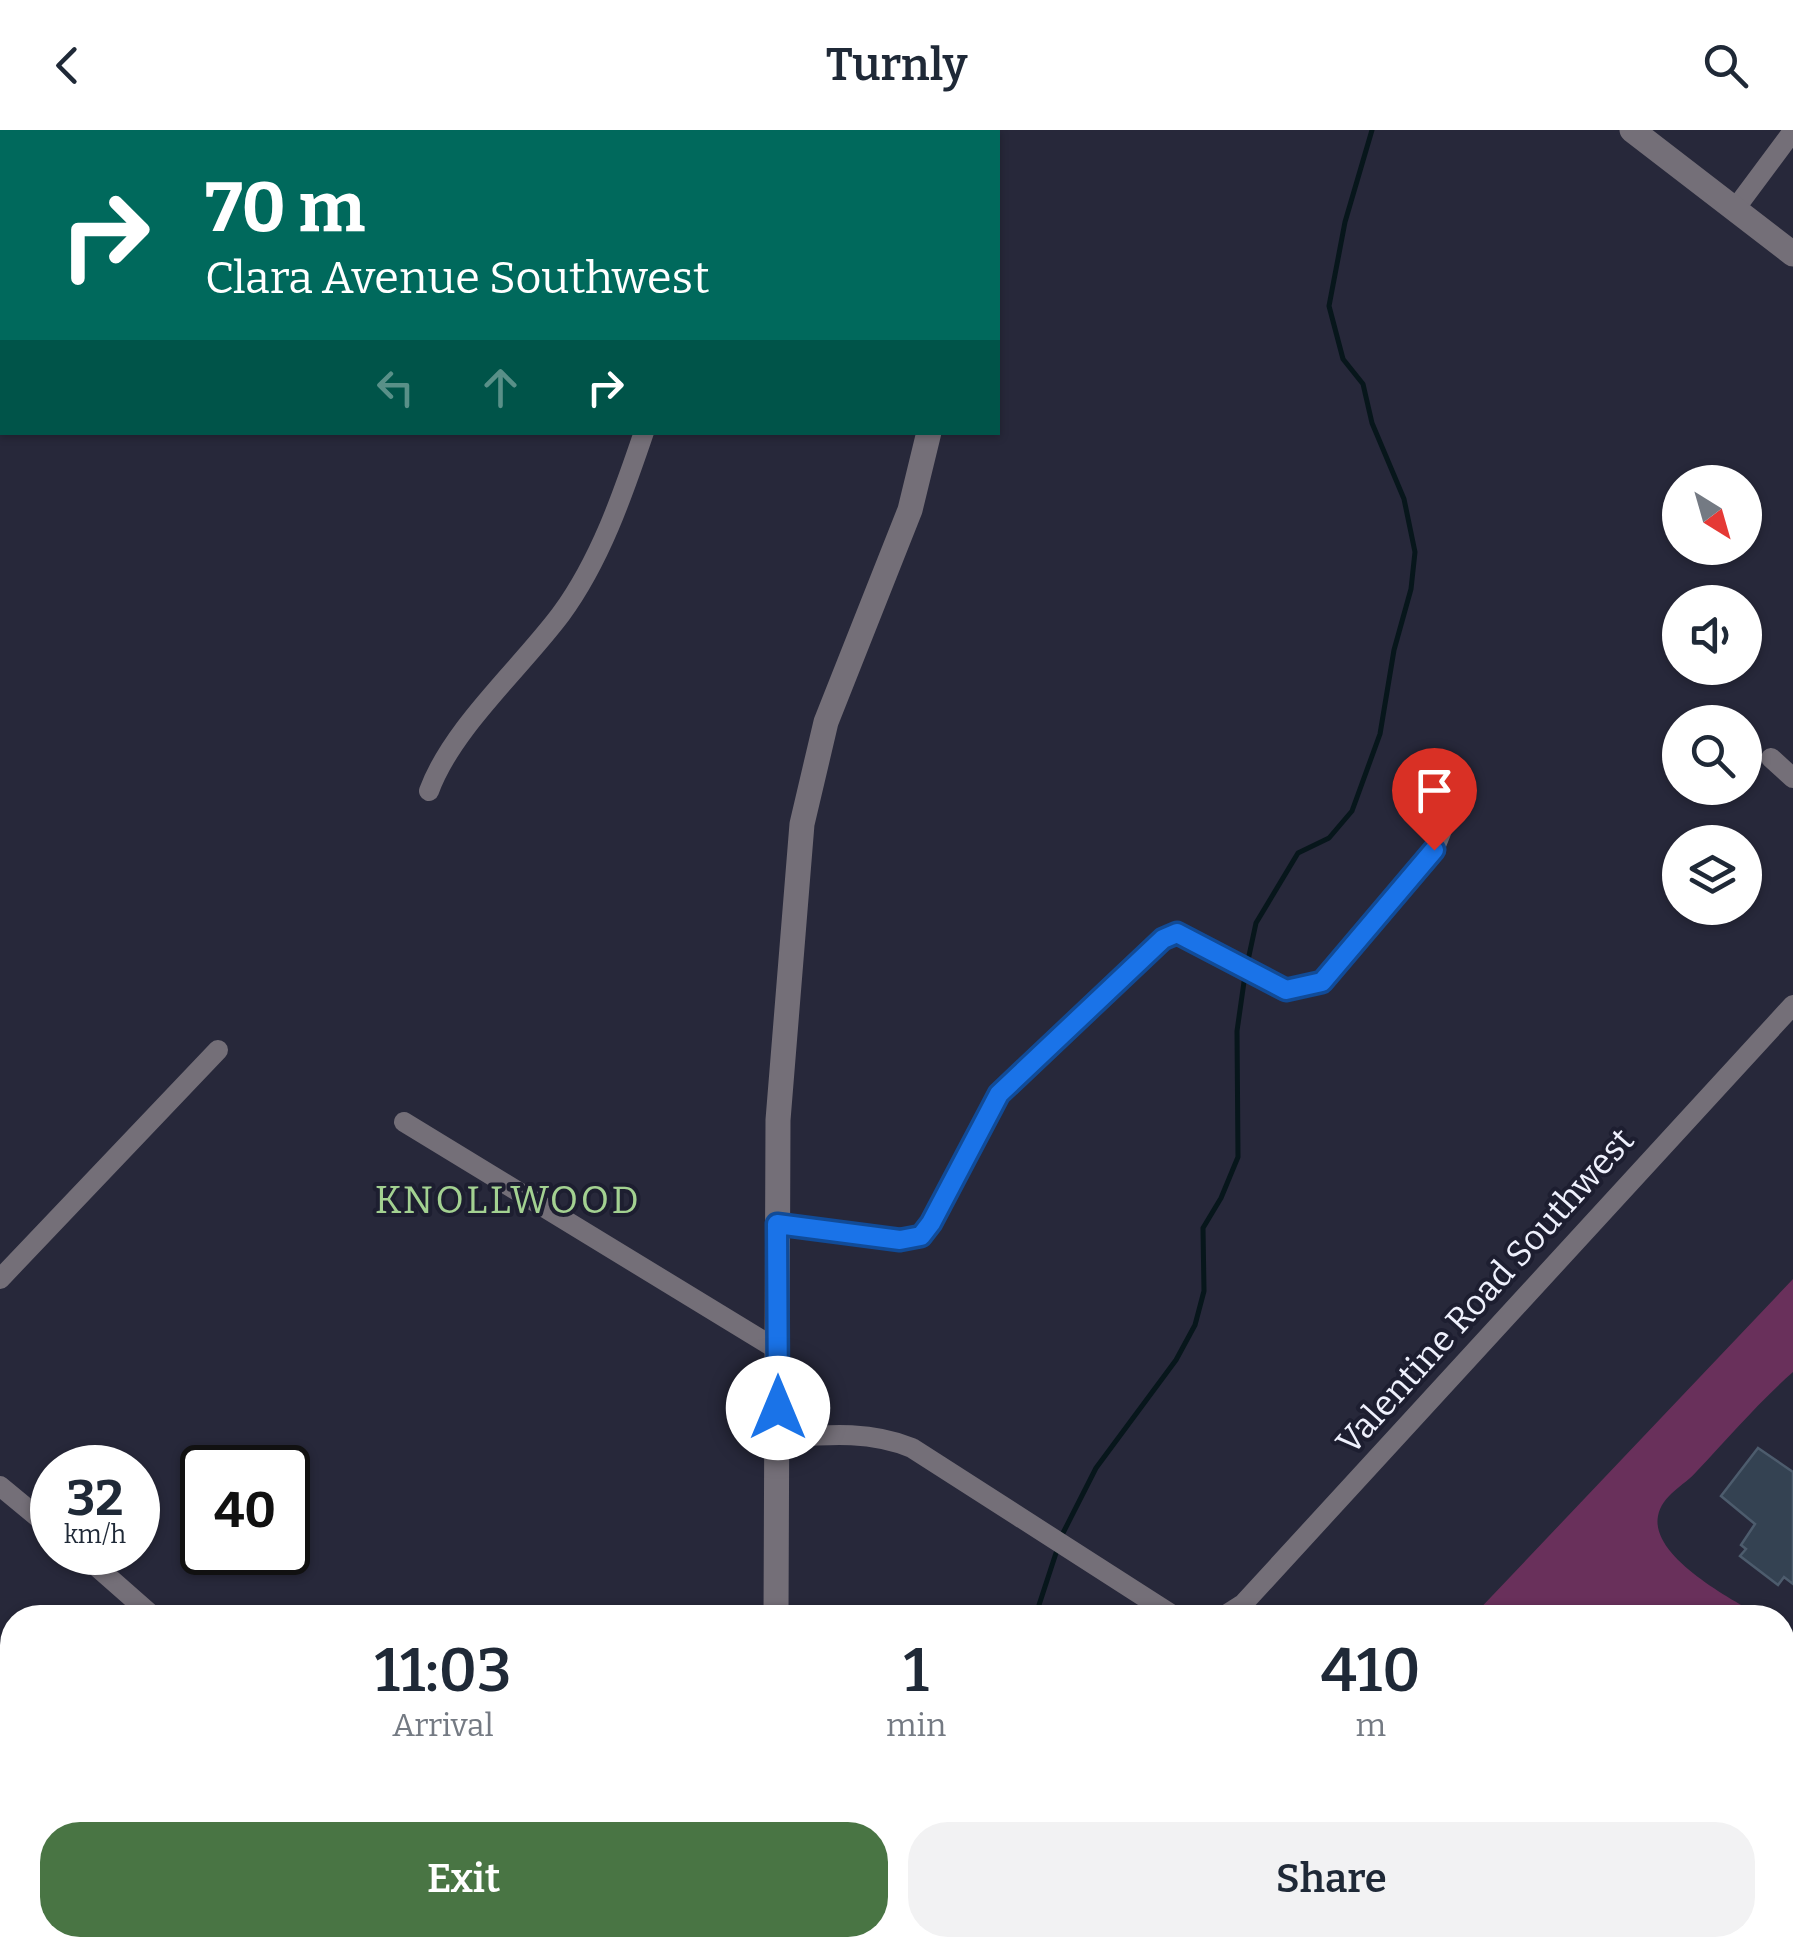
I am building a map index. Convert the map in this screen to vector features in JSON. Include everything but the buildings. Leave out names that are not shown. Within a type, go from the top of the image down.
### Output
[{"type":"street","points":[[1632,130],[1793,254]]},
{"type":"street","points":[[1736,209],[1793,130]]},
{"type":"street","points":[[428,792],[438,767],[464,730],[564,610],[608,527],[643,435]]},
{"type":"street","points":[[776,1605],[777,1224],[782,1051],[807,797],[826,722],[910,510],[929,435]]},
{"type":"street","points":[[1772,758],[1793,778]]},
{"type":"street","points":[[777,1224],[900,1240],[921,1236],[999,1094],[1163,939],[1177,933],[1194,939],[1286,990],[1322,982],[1434,850],[1446,820]]},
{"type":"street","name":"Valentine Road Southwest","points":[[1242,1605],[1793,1005]]},
{"type":"street","points":[[0,1279],[218,1050]]},
{"type":"street","points":[[404,1122],[778,1350]]},
{"type":"street","points":[[778,1438],[846,1434],[892,1440],[912,1448],[1157,1605]]},
{"type":"street","points":[[0,1486],[30,1511]]},
{"type":"street","points":[[106,1575],[140,1605]]},
{"type":"shaded area","points":[[1793,1279],[1793,1372],[1669,1496],[1658,1516],[1659,1531],[1680,1562],[1742,1605],[1483,1605]]},
{"type":"waterway","points":[[1247,965],[1256,923],[1298,853],[1329,838],[1352,811],[1380,734],[1394,650],[1411,589],[1415,552],[1404,499],[1372,423],[1363,384],[1343,359],[1329,306],[1345,222],[1372,130]]},
{"type":"waterway","points":[[1062,1535],[1096,1468],[1176,1360],[1195,1325],[1204,1291],[1203,1228],[1238,1157],[1237,1031],[1245,975]]},
{"type":"waterway","points":[[1039,1605],[1057,1550]]},
{"type":"district","name":"KNOLLWOOD","points":[[508,1200]]},
{"type":"route","points":[[778,1408],[777,1224],[900,1240],[921,1236],[999,1094],[1163,939],[1177,933],[1286,990],[1305,988],[1322,982],[1434,850]]}]
